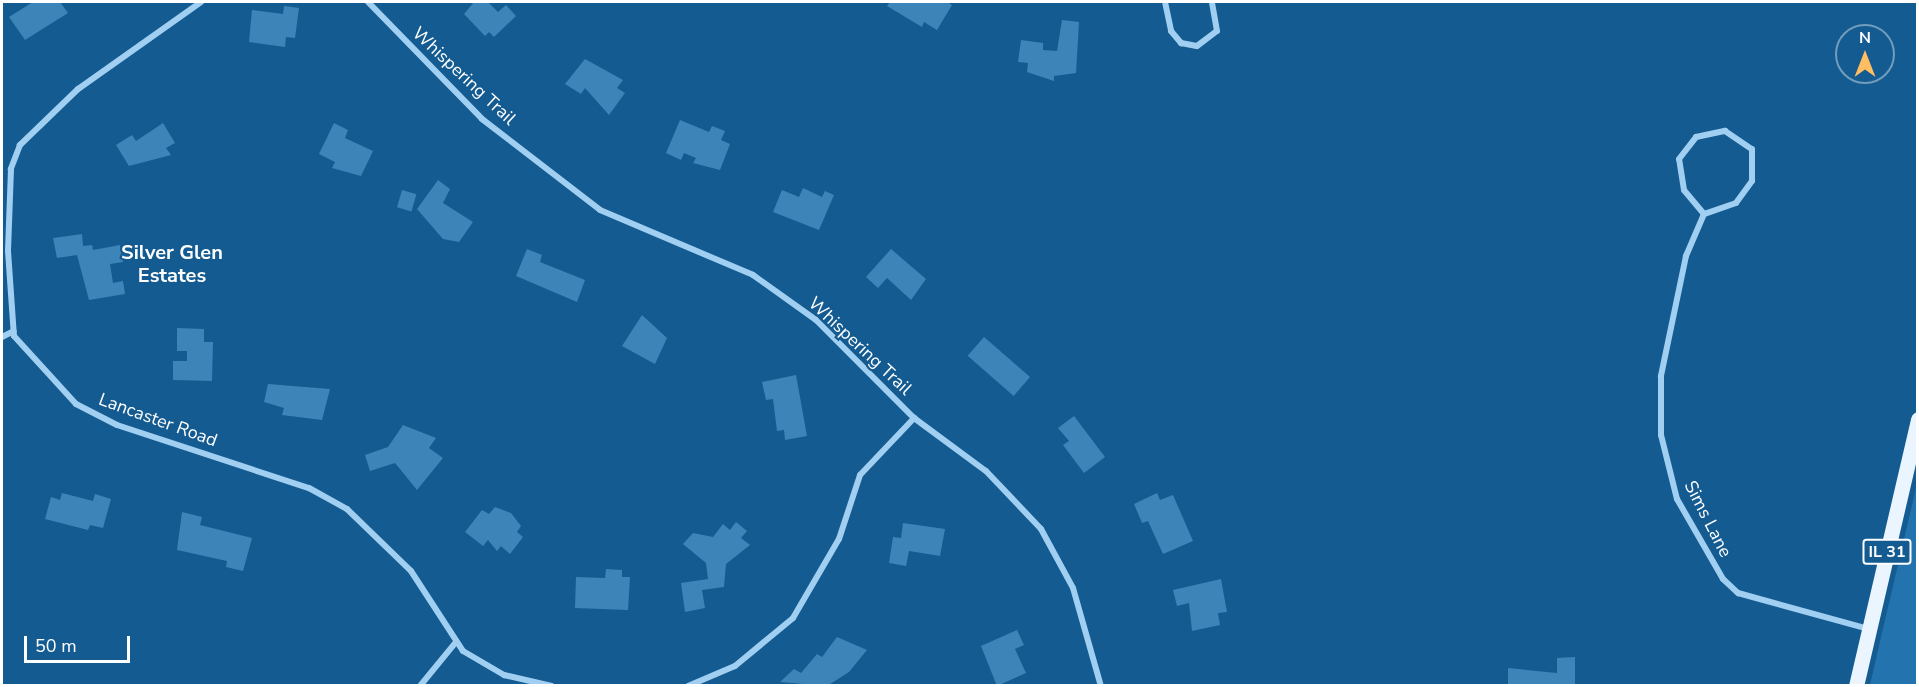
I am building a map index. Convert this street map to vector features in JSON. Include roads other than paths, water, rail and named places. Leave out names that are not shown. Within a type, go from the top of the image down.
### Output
[{"type":"main road","name":"IL 31","points":[[1856,686],[1917,419]]},
{"type":"street","points":[[2,337],[14,331],[10,181],[21,145],[78,89],[201,2]]},
{"type":"street","name":"Whispering Trail","points":[[368,2],[482,119],[600,210],[753,274],[816,320],[914,418],[986,471],[1041,529],[1073,588],[1101,686]]},
{"type":"street","points":[[1165,2],[1171,31],[1181,43],[1197,46],[1217,31],[1212,2]]},
{"type":"street","points":[[1725,131],[1752,149],[1752,181],[1736,203],[1704,214],[1684,190],[1679,159],[1696,137],[1725,131]]},
{"type":"street","name":"Sims Lane","points":[[1704,214],[1686,256],[1661,376],[1661,435],[1677,499],[1722,579],[1738,593],[1869,629]]},
{"type":"street","name":"Lancaster Road","points":[[14,331],[43,373],[76,404],[117,424],[309,488],[347,509],[411,572],[456,642],[504,675],[552,686]]},
{"type":"street","points":[[688,686],[735,666],[793,618],[839,539],[860,475],[914,418]]},
{"type":"street","points":[[420,686],[456,642]]},
{"type":"district","name":"Silver Glen Estates","points":[[172,264]]}]
